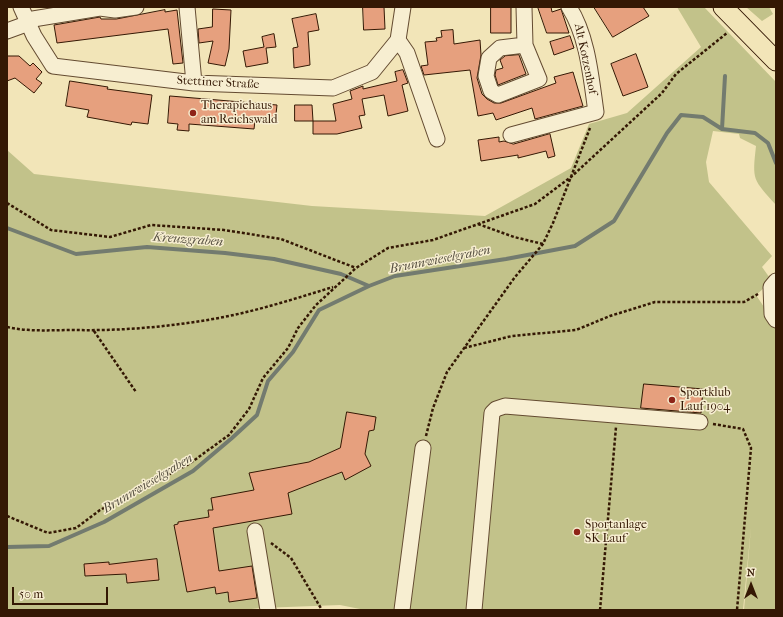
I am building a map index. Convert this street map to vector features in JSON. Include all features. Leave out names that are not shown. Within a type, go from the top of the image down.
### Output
[{"type":"main road","points":[[723,7],[776,60]]},
{"type":"street","points":[[7,31],[26,16],[100,8],[116,10],[136,7]]},
{"type":"street","points":[[187,7],[194,83]]},
{"type":"street","points":[[403,7],[398,40],[407,53],[437,139]]},
{"type":"street","points":[[524,7],[525,45]]},
{"type":"street","name":"Alt Kotzenhof","points":[[569,7],[578,20],[591,73],[596,112]]},
{"type":"street","name":"Stettiner Straße","points":[[26,16],[53,66],[194,83],[333,88],[372,72],[398,40]]},
{"type":"street","points":[[511,135],[596,112]]},
{"type":"street","points":[[773,284],[772,314],[776,320]]},
{"type":"street","points":[[474,610],[492,413],[496,409],[505,406],[700,422]]},
{"type":"street","points":[[402,610],[423,448]]},
{"type":"street","points":[[255,531],[268,610]]},
{"type":"path","points":[[7,516],[48,532],[76,528],[100,510],[189,464],[229,435],[249,409],[263,378],[288,348],[298,328],[316,305],[356,268],[388,248],[433,240],[535,204],[571,177],[662,93],[676,74],[727,33]]},
{"type":"path","points":[[423,448],[433,408],[447,372],[515,277],[543,244],[596,112]]},
{"type":"path","points":[[7,203],[51,230],[110,237],[151,225],[224,230],[281,239],[356,268]]},
{"type":"path","points":[[478,224],[514,237],[543,244]]},
{"type":"path","points":[[464,348],[512,336],[576,330],[610,316],[655,302],[744,302],[773,284]]},
{"type":"path","points":[[7,327],[21,330],[94,330],[160,326],[212,319],[246,312],[334,287]]},
{"type":"path","points":[[94,330],[136,392]]},
{"type":"path","points":[[600,610],[617,415]]},
{"type":"path","points":[[700,422],[743,429],[751,448],[737,610]]},
{"type":"path","points":[[255,531],[291,558],[322,610]]},
{"type":"green space","points":[[677,7],[704,7],[776,82],[776,205],[756,179],[754,166],[756,146],[740,138],[739,134],[713,131],[706,162],[709,182],[772,256],[762,267],[772,281],[756,295],[776,325],[776,610],[744,610],[751,527],[743,610],[405,610],[396,607],[392,610],[365,610],[340,605],[242,610],[7,610],[7,150],[34,174],[312,206],[485,216],[571,168],[589,124],[627,113],[701,47]]},
{"type":"green space","points":[[746,7],[769,7],[773,14],[762,21]]},
{"type":"building","points":[[363,7],[384,7],[385,29],[364,30]]},
{"type":"building","points":[[491,7],[511,7],[511,33],[491,33]]},
{"type":"building","points":[[538,7],[551,7],[552,12],[561,9],[569,33],[547,33]]},
{"type":"building","points":[[594,7],[643,7],[649,16],[613,37]]},
{"type":"building","points":[[213,9],[231,10],[229,49],[225,66],[208,63],[213,41],[199,43],[198,29],[212,27]]},
{"type":"building","points":[[165,10],[165,12],[177,10],[183,63],[173,64],[168,29],[57,43],[54,25],[100,17],[101,19],[116,19]]},
{"type":"building","points":[[316,14],[319,30],[308,32],[310,65],[294,68],[293,48],[298,47],[292,19]]},
{"type":"building","points":[[453,30],[454,44],[480,40],[481,55],[477,78],[482,94],[487,99],[494,103],[501,103],[556,83],[554,77],[573,72],[583,106],[535,119],[532,108],[496,120],[493,113],[478,116],[470,70],[424,75],[421,66],[428,65],[425,42],[437,41],[436,38],[442,37],[441,31]]},
{"type":"building","points":[[274,34],[276,47],[266,48],[268,63],[246,67],[243,51],[264,47],[262,37]]},
{"type":"building","points":[[570,36],[574,48],[554,55],[550,42]]},
{"type":"building","points":[[636,54],[648,87],[623,96],[611,64]]},
{"type":"building","points":[[519,55],[526,74],[498,85],[495,75],[496,70],[503,68],[500,60],[505,56]]},
{"type":"building","points":[[7,56],[19,56],[30,66],[33,63],[42,72],[36,79],[42,83],[34,93],[15,78],[7,81]]},
{"type":"building","points":[[403,70],[408,83],[402,85],[408,111],[388,116],[384,95],[362,99],[365,115],[359,116],[362,128],[337,134],[313,134],[313,121],[336,121],[333,104],[352,99],[350,91],[363,86],[363,89],[397,81],[395,72]]},
{"type":"building","points":[[70,81],[108,87],[107,89],[152,95],[148,124],[132,122],[131,125],[87,117],[89,110],[66,106]]},
{"type":"building","points":[[170,96],[277,105],[275,123],[255,121],[254,129],[189,124],[189,131],[177,130],[178,124],[168,123]]},
{"type":"building","points":[[295,105],[312,105],[313,121],[295,121]]},
{"type":"building","points":[[550,134],[555,156],[548,158],[546,151],[518,158],[518,155],[481,161],[478,140],[499,137],[499,142],[504,141],[513,144]]},
{"type":"building","name":"Sportklub Lauf 1904","points":[[644,384],[703,389],[701,413],[641,408]]},
{"type":"building","points":[[347,412],[376,417],[374,430],[369,431],[365,454],[371,466],[345,480],[342,472],[288,493],[292,514],[213,528],[219,571],[252,566],[257,598],[229,602],[228,592],[216,594],[215,587],[187,592],[174,525],[178,524],[178,522],[209,517],[208,510],[213,510],[211,498],[254,490],[249,473],[309,462],[340,448]]},
{"type":"building","points":[[157,559],[159,580],[127,583],[126,574],[85,576],[84,564],[109,562],[109,564]]},
{"type":"waterway","points":[[725,76],[722,129],[755,133],[768,143],[776,163]]},
{"type":"waterway","name":"Brunnwieselgraben","points":[[7,547],[49,546],[104,522],[193,471],[257,415],[268,381],[293,352],[319,310],[369,286],[395,276],[506,259],[575,246],[614,221],[667,133],[681,115],[703,117],[722,129]]},
{"type":"waterway","name":"Kreuzgraben","points":[[7,228],[76,254],[147,247],[225,253],[274,259],[341,274],[369,286]]},
{"type":"place","name":"Therapiehaus am Reichswald","points":[[193,113]]},
{"type":"place","name":"Sportklub Lauf 1904","points":[[672,400]]},
{"type":"place","name":"Sportanlage SK Lauf","points":[[577,532]]}]
